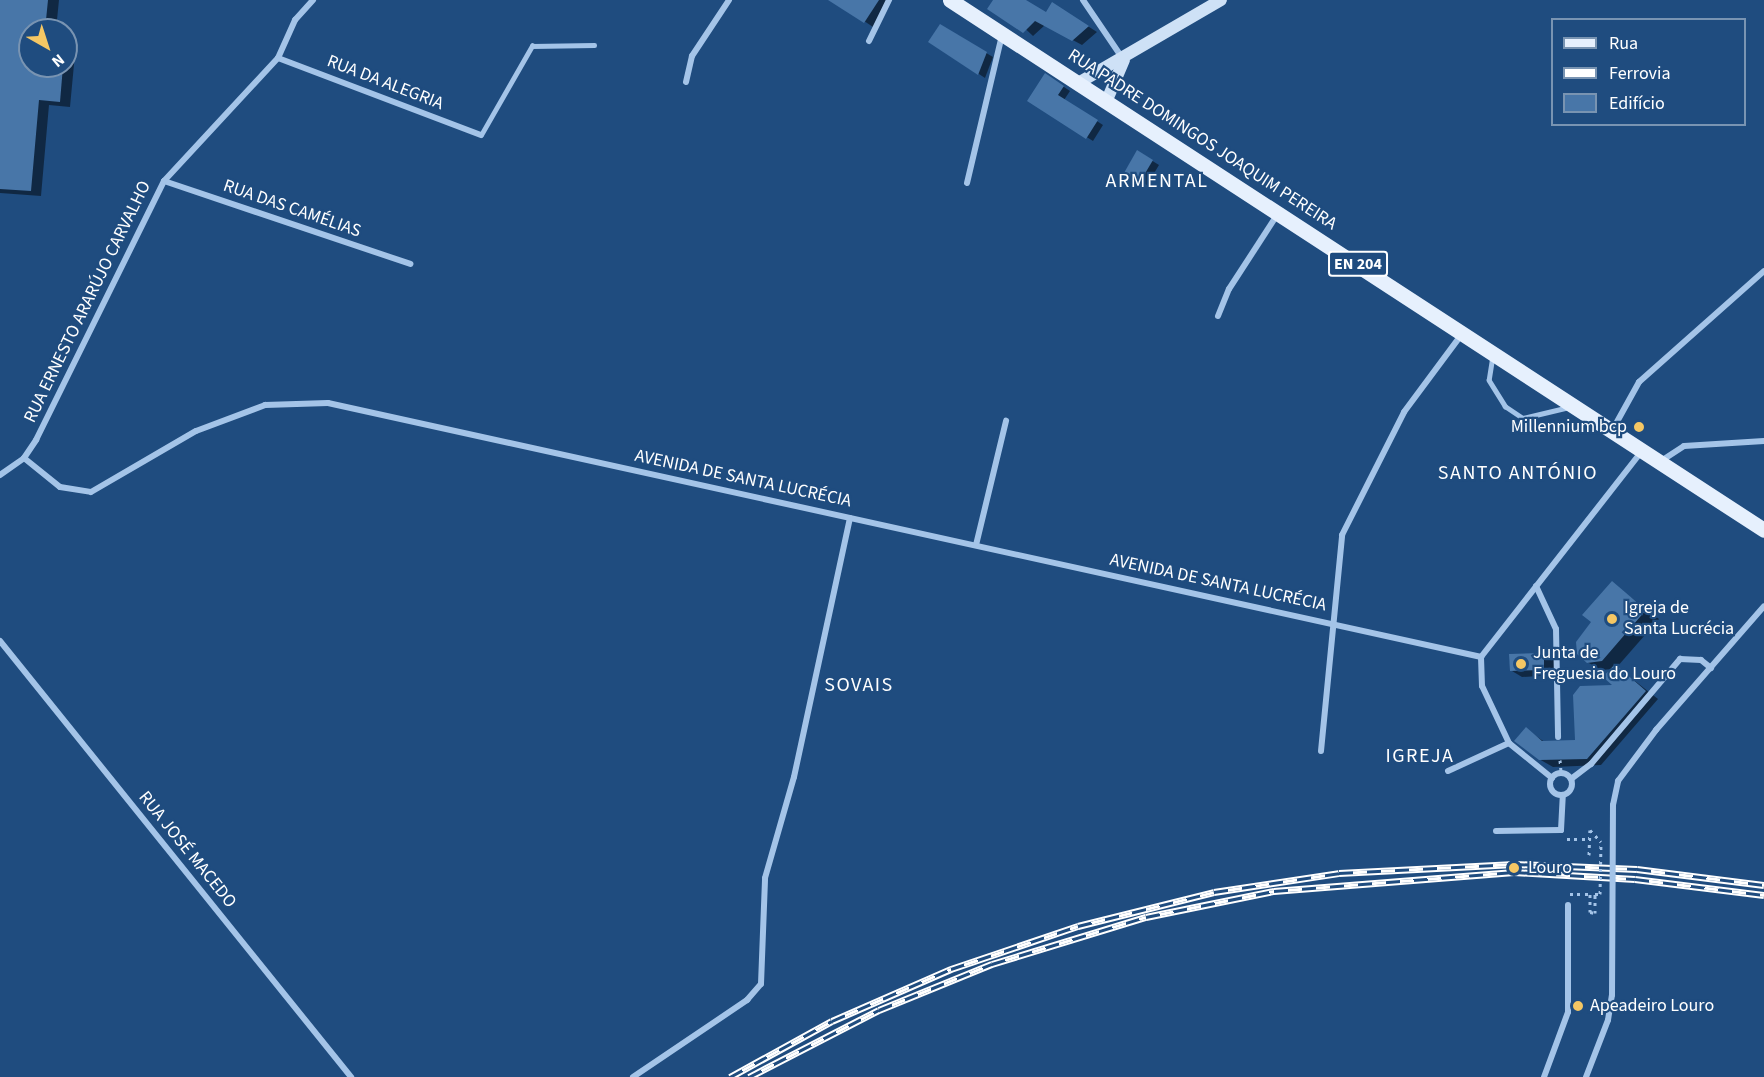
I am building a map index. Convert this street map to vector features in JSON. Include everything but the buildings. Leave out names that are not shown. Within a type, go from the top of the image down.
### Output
[{"type":"main road","name":"RUA PADRE DOMINGOS JOAQUIM PEREIRA","points":[[950,0],[1002,35],[1080,82],[1764,530]]},
{"type":"main road","points":[[1080,82],[1124,60],[1221,0]]},
{"type":"main road","points":[[1107,100],[1124,60]]},
{"type":"street","name":"RUA ERNESTO ARARÚJO CARVALHO","points":[[0,475],[24,458],[164,181],[278,58],[295,20],[313,0]]},
{"type":"street","points":[[686,82],[692,56],[729,0]]},
{"type":"street","points":[[869,41],[889,0]]},
{"type":"street","points":[[1083,0],[1124,60]]},
{"type":"street","points":[[967,183],[1002,35]]},
{"type":"street","name":"RUA DA ALEGRIA","points":[[278,58],[481,135]]},
{"type":"street","name":"RUA DAS CAMÉLIAS","points":[[164,181],[410,264]]},
{"type":"street","points":[[1218,316],[1229,289],[1279,212]]},
{"type":"street","points":[[1613,430],[1639,382],[1764,271]]},
{"type":"street","points":[[1321,751],[1336,623],[1342,535],[1357,497],[1404,412],[1462,334]]},
{"type":"street","name":"AVENIDA DE SANTA LUCRÉCIA","points":[[24,458],[60,487],[91,492],[196,431],[265,405],[328,403],[1336,623],[1481,657]]},
{"type":"street","points":[[976,545],[1006,422]]},
{"type":"street","points":[[1661,461],[1684,446],[1764,441]]},
{"type":"street","points":[[1552,778],[1509,742],[1482,686],[1481,657],[1643,450]]},
{"type":"street","points":[[633,1077],[747,1000],[761,984],[765,878],[794,777],[850,518]]},
{"type":"street","points":[[1536,586],[1556,628],[1558,737]]},
{"type":"street","points":[[1586,1077],[1608,1020],[1612,996],[1613,805],[1618,781],[1656,730],[1764,606]]},
{"type":"street","name":"RUA JOSÉ MACEDO","points":[[0,641],[351,1077]]},
{"type":"street","points":[[1571,779],[1591,764],[1680,659],[1701,660],[1711,668]]},
{"type":"street","points":[[1448,771],[1509,742]]},
{"type":"street","points":[[1552,778],[1561,773],[1571,779]]},
{"type":"street","points":[[1552,778],[1551,789],[1563,795]]},
{"type":"street","points":[[1496,831],[1561,830],[1563,795],[1571,788],[1571,779]]},
{"type":"street","points":[[1544,1077],[1562,1037],[1569,996],[1568,905]]},
{"type":"lane","points":[[481,135],[532,46],[594,45]]},
{"type":"lane","points":[[1493,353],[1489,380],[1505,406],[1523,418],[1575,406]]},
{"type":"path","points":[[1560,760],[1561,773]]},
{"type":"path","points":[[1561,830],[1561,839],[1589,839]]},
{"type":"path","points":[[1589,855],[1590,830],[1595,830],[1595,841],[1600,842],[1600,894],[1595,894],[1596,913],[1590,912],[1590,894]]},
{"type":"railway","points":[[730,1077],[832,1021],[951,969],[1078,926],[1214,892],[1339,873],[1515,864],[1637,869],[1764,885]]},
{"type":"railway","points":[[749,1077],[879,1010],[992,964],[1146,917],[1274,891],[1514,872],[1635,879],[1764,895]]},
{"type":"place","name":"Millennium bcp","points":[[1639,427]]},
{"type":"place","name":"Igreja de Santa Lucrécia","points":[[1612,619]]},
{"type":"place","name":"Junta de Freguesia do Louro","points":[[1521,664]]},
{"type":"place","name":"Louro","points":[[1514,868]]},
{"type":"place","name":"Apeadeiro Louro","points":[[1578,1006]]},
{"type":"district","name":"ARMENTAL","points":[[1157,181]]},
{"type":"district","name":"SANTO ANTÓNIO","points":[[1518,473]]},
{"type":"district","name":"SOVAIS","points":[[859,685]]},
{"type":"district","name":"IGREJA","points":[[1420,756]]}]
